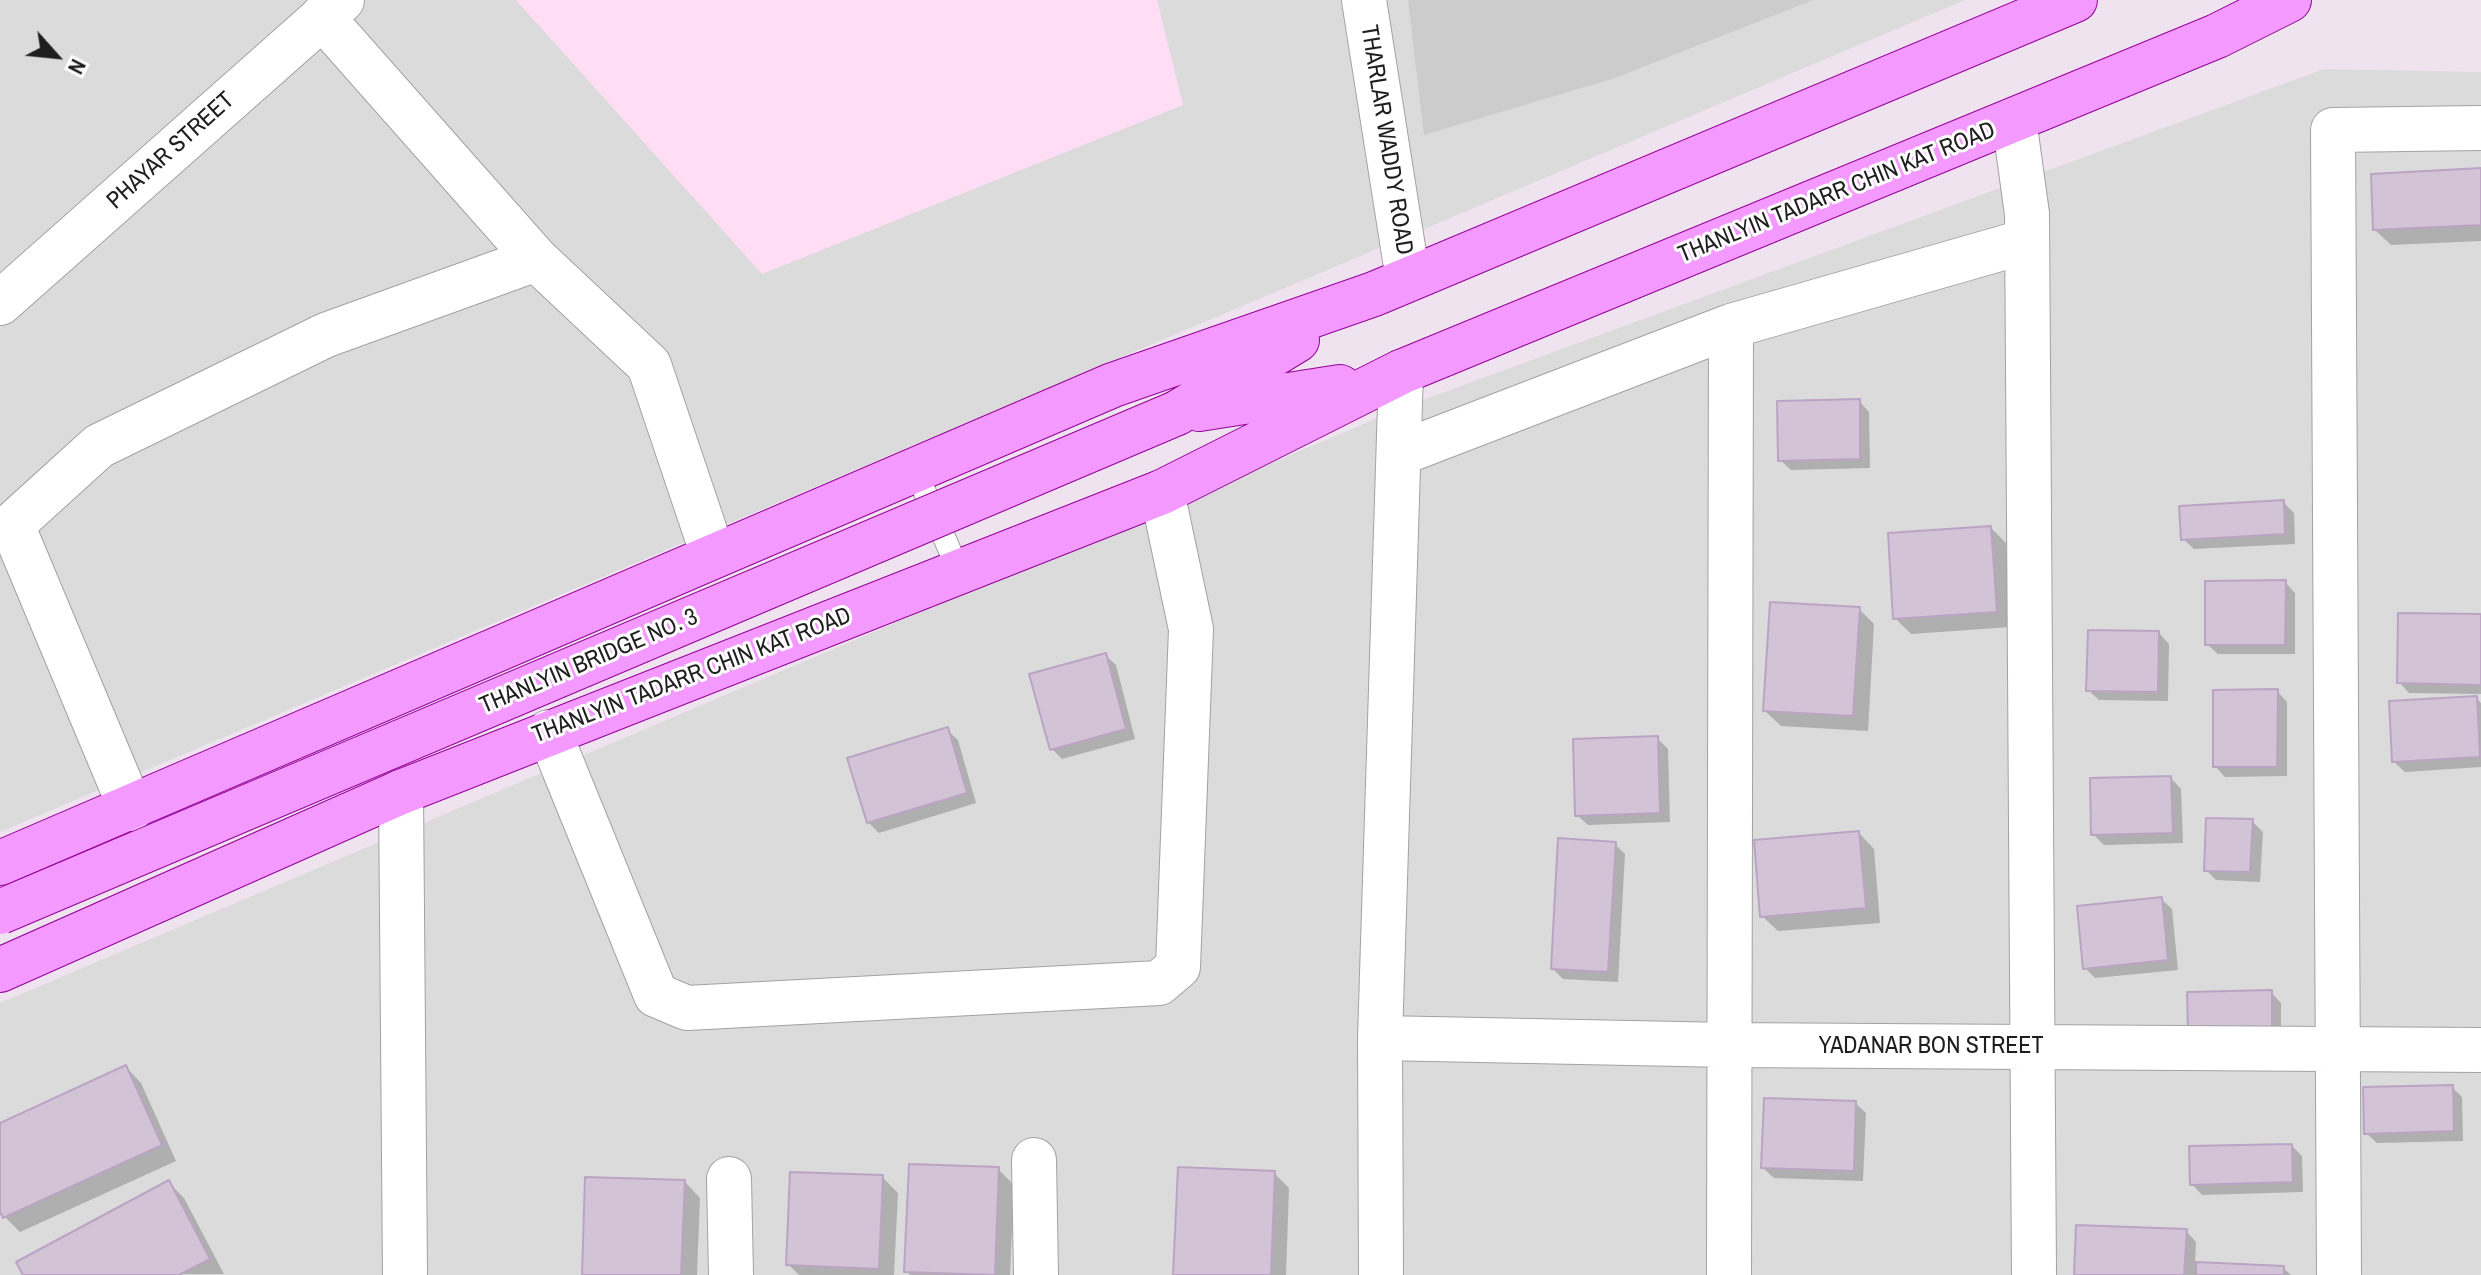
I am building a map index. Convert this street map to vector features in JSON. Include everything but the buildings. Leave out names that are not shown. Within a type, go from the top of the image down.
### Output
[{"type":"main road","points":[[39,954],[0,863],[1113,385],[1391,287],[2075,0]]},
{"type":"main road","name":"THANLYIN TADARR CHIN KAT ROAD","points":[[0,970],[401,792],[1162,492],[1392,376],[2217,36],[2289,0]]},
{"type":"main road","points":[[1177,413],[1391,287]]},
{"type":"main road","name":"THANLYIN TADARR CHIN KAT ROAD","points":[[1177,413],[1392,376]]},
{"type":"main road","name":"THANLYIN BRIDGE NO. 3","points":[[0,912],[1177,413]]},
{"type":"street","name":"THARLAR WADDY ROAD","points":[[1368,2],[1391,287]]},
{"type":"street","points":[[332,9],[536,259],[649,365],[713,555]]},
{"type":"street","name":"PHAYAR STREET","points":[[0,303],[332,9]]},
{"type":"street","points":[[2014,120],[2027,214],[2034,1275]]},
{"type":"street","points":[[2339,1275],[2333,130],[2481,128]]},
{"type":"street","points":[[1401,453],[1731,326],[2027,241]]},
{"type":"street","points":[[131,809],[12,525],[99,446],[326,335],[536,259]]},
{"type":"street","points":[[1729,1275],[1731,326]]},
{"type":"street","points":[[1381,1275],[1380,1038],[1401,453],[1392,376]]},
{"type":"street","points":[[549,732],[656,995],[687,1008],[1159,983],[1178,967],[1191,629],[1162,492]]},
{"type":"street","points":[[401,792],[405,1275]]},
{"type":"street","name":"YADANAR BON STREET","points":[[1380,1038],[1730,1045],[2481,1050]]},
{"type":"street","points":[[1034,1160],[1036,1275]]},
{"type":"street","points":[[729,1179],[731,1275]]},
{"type":"lane","points":[[915,469],[959,572]]},
{"type":"shaded area","points":[[0,0],[1965,0],[0,832]]},
{"type":"shaded area","points":[[516,0],[1157,0],[1183,105],[762,274]]},
{"type":"shaded area","points":[[1408,0],[1813,0],[1615,78],[1424,135]]},
{"type":"shaded area","points":[[2324,69],[2481,72],[2481,1275],[0,1275],[0,1003],[1401,408]]}]
